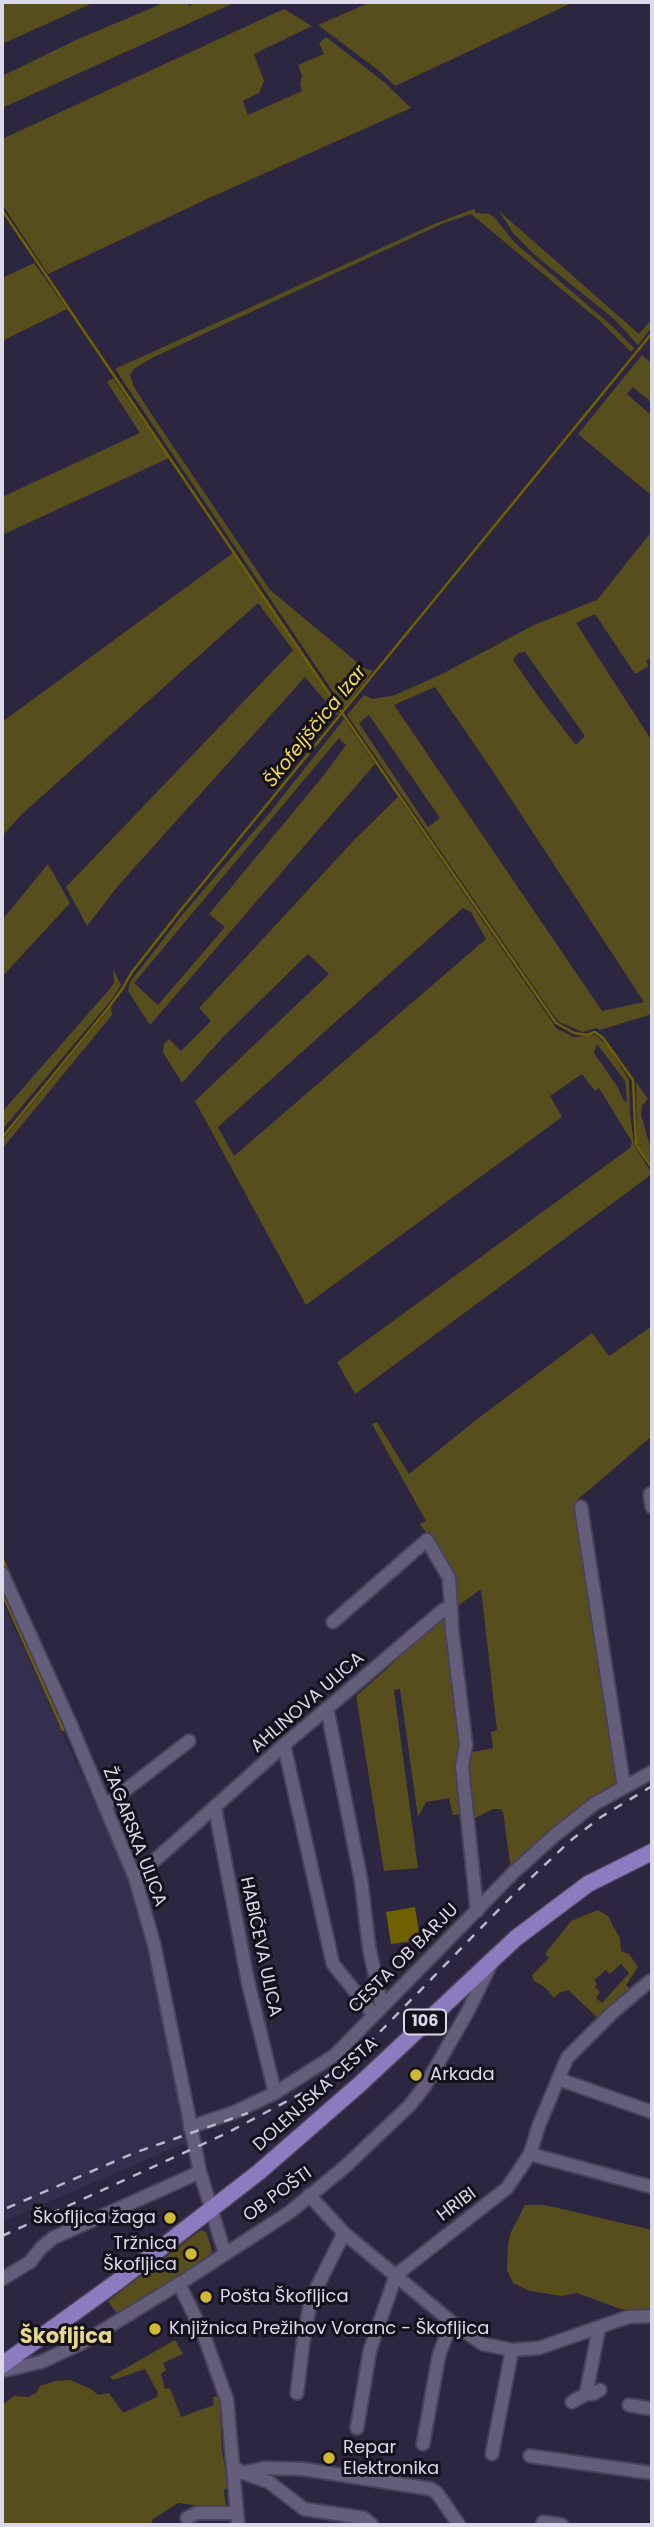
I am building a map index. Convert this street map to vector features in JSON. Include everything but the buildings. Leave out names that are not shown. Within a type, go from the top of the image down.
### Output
[{"type":"main road","name":"DOLENJSKA CESTA","points":[[2,2365],[121,2279],[258,2172],[360,2084],[494,1957],[566,1898],[652,1852]]},
{"type":"street","points":[[581,1507],[624,1787]]},
{"type":"street","points":[[333,1622],[427,1540],[449,1578],[452,1630],[466,1745],[462,1766],[477,1910]]},
{"type":"street","name":"ŽAGARSKA ULICA","points":[[2,1573],[135,1878],[154,1944],[200,2172],[225,2254]]},
{"type":"street","name":"AHLINOVA ULICA","points":[[135,1878],[327,1708],[443,1610],[451,1608]]},
{"type":"street","points":[[327,1708],[361,1880],[378,2011]]},
{"type":"street","points":[[105,1806],[189,1741]]},
{"type":"street","points":[[284,1745],[332,1964],[378,2011]]},
{"type":"street","name":"CESTA OB BARJU","points":[[190,2127],[235,2112],[275,2093],[335,2055],[477,1910],[554,1836],[594,1804],[652,1772]]},
{"type":"street","name":"HABIČEVA ULICA","points":[[215,1808],[248,1982],[275,2093]]},
{"type":"street","name":"OB POŠTI","points":[[2,2371],[41,2362],[82,2343],[290,2212],[347,2165],[410,2105],[425,2086],[468,2011],[494,1957]]},
{"type":"street","name":"HRIBI","points":[[397,2275],[508,2188],[530,2154],[539,2124],[567,2058],[583,2040],[650,1981]]},
{"type":"street","points":[[558,2079],[652,2112]]},
{"type":"street","points":[[530,2154],[652,2187]]},
{"type":"street","points":[[2,2279],[30,2262],[53,2238],[200,2172]]},
{"type":"street","points":[[309,2195],[344,2233],[454,2324],[484,2344],[512,2350],[539,2347],[628,2317],[652,2316]]},
{"type":"street","points":[[297,2393],[311,2299],[344,2233]]},
{"type":"street","points":[[357,2428],[370,2350],[397,2275]]},
{"type":"street","points":[[178,2284],[203,2333],[226,2400],[238,2470],[238,2519],[197,2513],[187,2518]]},
{"type":"street","points":[[423,2444],[439,2355],[446,2334],[454,2324]]},
{"type":"street","points":[[586,2394],[599,2328]]},
{"type":"street","points":[[492,2454],[512,2350]]},
{"type":"street","points":[[572,2402],[600,2390]]},
{"type":"street","points":[[629,2405],[652,2409]]},
{"type":"street","points":[[530,2456],[652,2473]]},
{"type":"street","points":[[238,2470],[303,2469],[431,2489],[437,2493],[459,2525]]},
{"type":"street","points":[[238,2470],[269,2482],[304,2508],[364,2518],[372,2525]]},
{"type":"street","points":[[543,2522],[562,2525]]},
{"type":"shaded area","points":[[2,2],[95,2],[2,44]]},
{"type":"shaded area","points":[[166,2],[187,2],[189,6],[199,2],[236,2],[2,108],[2,76],[76,40]]},
{"type":"shaded area","points":[[371,2],[574,2],[395,86],[318,25]]},
{"type":"shaded area","points":[[284,9],[312,26],[254,54],[264,81],[259,93],[243,101],[248,115],[302,91],[302,76],[298,65],[324,54],[319,43],[326,37],[384,82],[411,108],[48,274],[2,204],[2,139]]},
{"type":"shaded area","points":[[474,209],[476,213],[494,217],[514,242],[611,325],[634,348],[631,352],[601,322],[471,214],[444,223],[152,358],[134,369],[130,375],[134,387],[152,415],[270,590],[364,668],[373,671],[344,708],[115,369],[434,224]]},
{"type":"shaded area","points":[[499,211],[639,334],[652,319],[652,327],[638,345],[614,319],[536,256],[513,233]]},
{"type":"shaded area","points":[[34,263],[67,309],[2,341],[2,278]]},
{"type":"shaded area","points":[[642,355],[652,364],[652,403],[633,387],[627,394],[652,416],[652,496],[578,434]]},
{"type":"shaded area","points":[[113,378],[169,458],[2,535],[2,497],[140,433],[107,382]]},
{"type":"shaded area","points":[[652,531],[652,657],[646,661],[649,666],[635,674],[595,614],[576,623],[652,741],[652,1014],[600,1030],[596,1028],[583,1032],[559,1022],[549,1009],[347,715],[364,695],[372,699],[395,695],[440,675],[534,625],[597,600]],"holes":[[[525,652],[585,736],[576,745],[513,660],[518,653]],[[435,687],[644,1002],[602,1011],[394,705]],[[369,715],[440,818],[428,827],[359,723]]]},
{"type":"shaded area","points":[[233,553],[340,711],[337,715],[305,677],[118,886],[87,926],[66,887],[293,650],[258,603],[21,815],[2,836],[2,722]]},
{"type":"shaded area","points":[[344,719],[375,764],[150,1025],[128,991],[130,982],[182,915],[267,816]],"holes":[[[339,738],[346,745],[209,914],[225,927],[158,1005],[134,983]]]},
{"type":"shaded area","points":[[398,797],[557,1029],[574,1037],[596,1035],[608,1046],[629,1080],[634,1145],[652,1174],[355,1394],[337,1362],[630,1148],[632,1142],[599,1088],[595,1091],[582,1074],[550,1096],[562,1117],[306,1305],[195,1101],[329,974],[308,954],[224,1036],[182,1083],[163,1052],[164,1044],[169,1039],[181,1051],[211,1021],[199,1008],[356,838]],"holes":[[[463,908],[471,912],[486,939],[234,1156],[218,1127]],[[597,1044],[625,1081],[627,1102],[594,1053]]]},
{"type":"shaded area","points":[[48,864],[70,903],[2,977],[2,920]]},
{"type":"shaded area","points":[[113,969],[121,985],[112,999],[2,1130],[2,1112],[108,991],[114,983]]},
{"type":"shaded area","points":[[111,1007],[112,1015],[2,1149],[2,1141]]},
{"type":"shaded area","points":[[636,1082],[648,1099],[642,1106],[641,1115],[652,1153],[652,1166],[637,1144]]},
{"type":"shaded area","points":[[652,1326],[652,1436],[576,1501],[619,1785],[511,1870],[503,1812],[493,1809],[471,1820],[466,1765],[472,1752],[493,1748],[491,1732],[497,1730],[481,1589],[455,1608],[437,1548],[420,1524],[426,1521],[372,1424],[377,1422],[409,1474],[592,1333],[609,1356]]},
{"type":"shaded area","points":[[2,1601],[131,1882],[145,1927],[188,2142],[2,2222]]},
{"type":"shaded area","points":[[448,1615],[462,1755],[463,1814],[453,1815],[449,1798],[426,1802],[418,1817],[400,1689],[394,1690],[418,1868],[384,1871],[356,1696],[440,1617]]},
{"type":"shaded area","points":[[415,1907],[420,1940],[391,1944],[386,1912]]},
{"type":"shaded area","points":[[598,1910],[608,1916],[620,1939],[621,1951],[629,1954],[638,1967],[626,1985],[632,1990],[599,2019],[568,1990],[554,1998],[546,1988],[534,1981],[532,1975],[549,1958],[545,1954],[571,1921]],"holes":[[[621,1964],[629,1973],[602,2003],[596,1998],[600,1992],[595,1987],[597,1984],[594,1980],[606,1970],[610,1974]]]},
{"type":"shaded area","points":[[525,2205],[545,2205],[652,2230],[652,2312],[621,2309],[577,2293],[562,2296],[530,2291],[513,2283],[507,2270],[508,2245],[510,2234]]},
{"type":"shaded area","points":[[201,2230],[206,2232],[210,2243],[210,2257],[118,2315],[108,2301]]},
{"type":"shaded area","points":[[175,2340],[183,2354],[163,2363],[166,2370],[161,2374],[165,2389],[170,2388],[181,2417],[214,2405],[213,2397],[220,2396],[222,2452],[229,2486],[224,2490],[226,2509],[178,2503],[153,2519],[150,2525],[2,2525],[2,2405],[14,2396],[28,2397],[36,2393],[40,2386],[70,2380],[98,2395],[109,2393],[123,2413],[157,2397],[158,2393],[145,2369],[113,2380],[110,2377]]},
{"type":"waterway","points":[[2,210],[349,723],[556,1023],[574,1033],[587,1035],[595,1032],[603,1038],[633,1080],[636,1145],[652,1168]]},
{"type":"waterway","name":"Škofeljščica Izar","points":[[2,1138],[109,1007],[132,972],[180,911],[652,333]]},
{"type":"waterway","points":[[2,1558],[9,1573]]},
{"type":"waterway","points":[[2,1593],[63,1730]]},
{"type":"railway","points":[[2,2236],[227,2133],[308,2090],[374,2038],[513,1895],[570,1841],[601,1817],[652,1786]]},
{"type":"railway","points":[[7,2208],[134,2153],[248,2113]]},
{"type":"place","name":"Arkada","points":[[416,2075]]},
{"type":"place","name":"Škofljica žaga","points":[[170,2218]]},
{"type":"place","name":"Tržnica Škofljica","points":[[191,2254]]},
{"type":"place","name":"Pošta Škofljica","points":[[206,2297]]},
{"type":"place","name":"Knjižnica Prežihov Voranc - Škofljica","points":[[155,2329]]},
{"type":"place","name":"Repar Elektronika","points":[[329,2458]]},
{"type":"district","name":"Škofljica","points":[[66,2338]]}]
